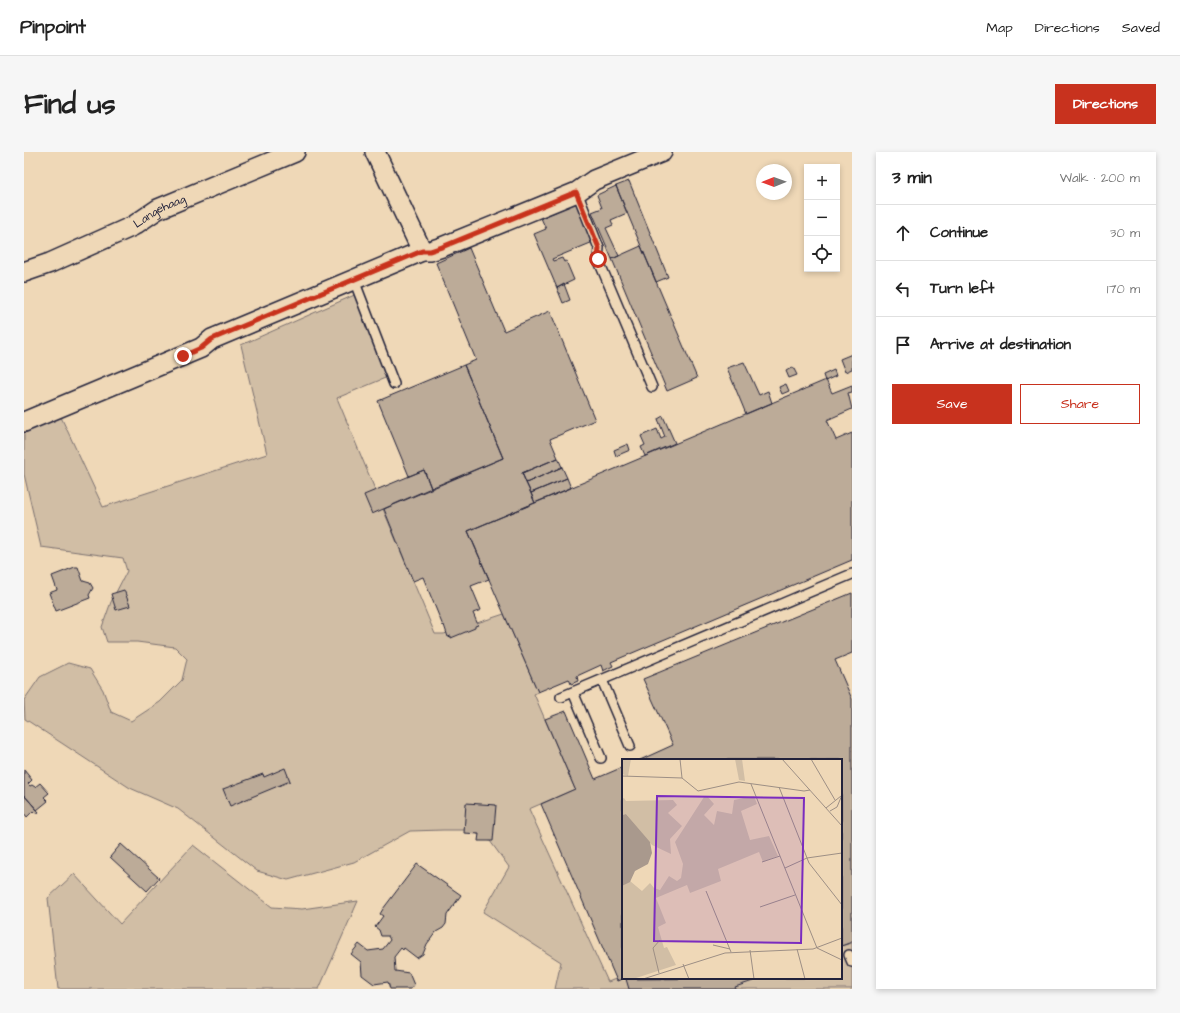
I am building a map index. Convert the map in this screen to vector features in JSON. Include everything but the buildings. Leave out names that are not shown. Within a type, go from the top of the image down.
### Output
[{"type":"street","name":"Langehaag","points":[[24,272],[50,263],[133,226],[158,210],[295,152]]},
{"type":"street","points":[[375,152],[422,251]]},
{"type":"street","points":[[24,422],[201,348],[212,339],[422,251],[430,251],[442,247],[576,192],[594,180],[662,152]]},
{"type":"lane","points":[[576,192],[599,248],[598,259],[652,387]]},
{"type":"lane","points":[[354,280],[394,384]]},
{"type":"lane","points":[[561,697],[852,574]]},
{"type":"lane","points":[[602,680],[630,746]]},
{"type":"lane","points":[[573,692],[601,758]]},
{"type":"shaded area","points":[[359,293],[390,376],[337,398],[435,634],[444,634],[504,614],[538,692],[534,694],[575,789],[529,809],[608,982],[622,976],[622,979],[842,979],[842,946],[852,943],[852,989],[555,989],[561,962],[483,912],[509,867],[490,841],[470,830],[410,831],[354,862],[288,880],[257,871],[178,809],[130,788],[25,719],[24,700],[40,677],[68,663],[90,669],[103,690],[111,712],[131,721],[160,702],[182,680],[187,659],[175,647],[137,642],[107,642],[102,627],[111,602],[127,571],[123,558],[41,547],[24,474],[24,432],[61,417],[103,507],[267,454],[241,345]]},
{"type":"shaded area","points":[[193,845],[272,907],[302,909],[358,901],[319,989],[58,989],[48,898],[74,874],[120,924]]},
{"type":"route","points":[[183,356],[201,348],[212,339],[418,254],[422,251],[430,251],[442,247],[576,192],[599,248],[598,259]]}]
